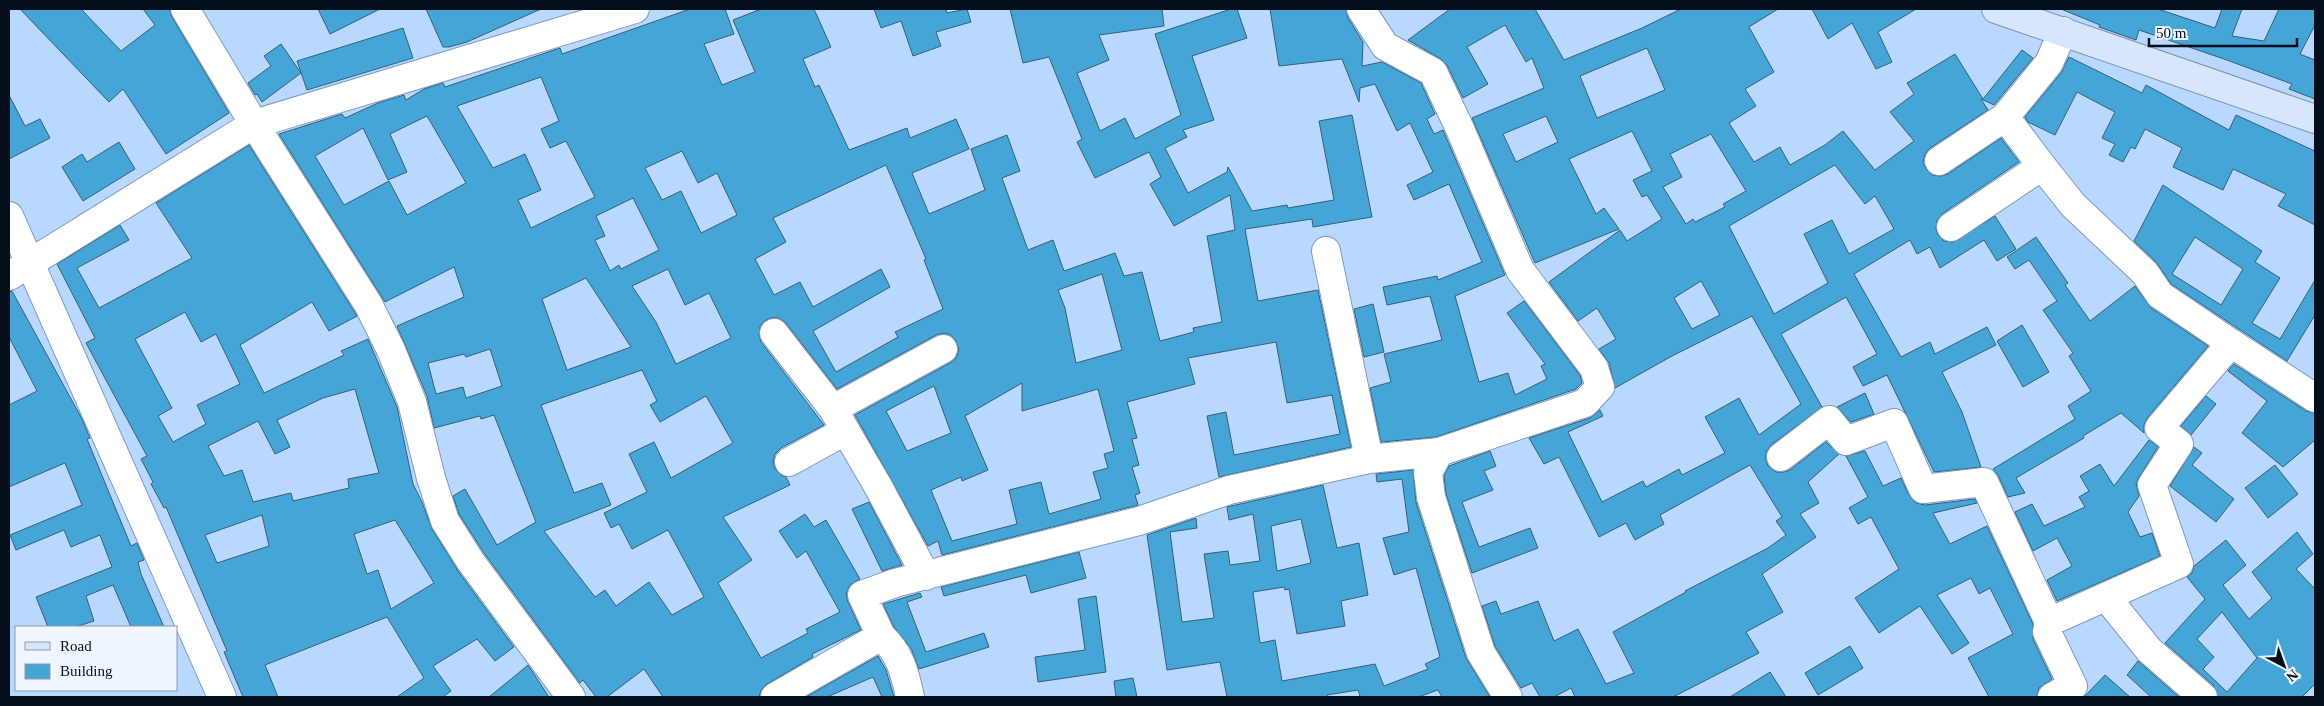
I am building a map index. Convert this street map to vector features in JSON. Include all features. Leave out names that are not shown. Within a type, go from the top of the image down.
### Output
[{"type":"main road","points":[[1996,9],[2315,119]]},
{"type":"street","points":[[185,9],[254,124],[368,304],[391,350],[412,402],[431,478],[445,522],[471,562],[571,697]]},
{"type":"street","points":[[19,270],[254,124],[635,9]]},
{"type":"street","points":[[910,697],[904,668],[892,646],[880,636],[862,595],[926,576],[1139,520],[1229,490],[1369,459],[1439,452],[1585,403],[1600,387],[1594,368],[1520,270],[1434,72],[1385,46],[1361,9]]},
{"type":"street","points":[[1939,162],[2005,117],[2048,63],[2062,31]]},
{"type":"street","points":[[2005,117],[2073,205],[2145,273],[2160,295],[2315,398]]},
{"type":"street","points":[[1951,227],[2042,166]]},
{"type":"street","points":[[9,216],[19,270],[222,697]]},
{"type":"street","points":[[1326,250],[1369,459]]},
{"type":"street","points":[[774,333],[839,420],[879,488],[926,576]]},
{"type":"street","points":[[2049,622],[2107,598],[2179,564],[2152,484],[2179,444],[2159,428],[2231,343]]},
{"type":"street","points":[[789,462],[839,420],[943,349]]},
{"type":"street","points":[[1781,457],[1829,420],[1846,441],[1894,423],[1923,489],[1984,482],[2049,622],[2048,632],[2073,686],[2052,697]]},
{"type":"street","points":[[1439,452],[1428,473],[1431,497],[1481,653],[1508,697]]},
{"type":"street","points":[[2107,598],[2149,650],[2203,697]]},
{"type":"street","points":[[775,697],[880,636]]},
{"type":"building","points":[[20,9],[81,9],[121,51],[155,25],[143,9],[169,9],[229,113],[166,154],[123,89],[109,102]]},
{"type":"building","points":[[318,9],[380,9],[330,34]]},
{"type":"building","points":[[426,9],[541,9],[467,42],[443,47]]},
{"type":"building","points":[[690,9],[725,9],[734,34],[704,44],[722,85],[755,72],[733,20],[761,9],[814,9],[831,47],[803,59],[815,87],[819,85],[849,150],[907,128],[910,138],[956,119],[969,149],[912,173],[929,214],[985,190],[971,149],[1007,135],[1020,171],[1002,178],[1028,250],[1053,240],[1064,271],[1115,253],[1124,276],[1142,272],[1160,341],[1194,332],[1193,328],[1222,322],[1207,236],[1235,230],[1230,195],[1174,226],[1150,184],[1161,177],[1149,152],[1095,178],[1077,142],[1082,139],[1049,57],[1023,63],[1010,9],[1162,9],[1164,26],[1099,35],[1109,60],[1077,73],[1100,131],[1125,118],[1135,139],[1181,115],[1155,34],[1231,9],[1237,9],[1247,38],[1192,56],[1214,120],[1183,130],[1187,137],[1165,148],[1188,193],[1227,172],[1228,167],[1252,211],[1287,205],[1288,208],[1334,200],[1319,121],[1352,115],[1372,217],[1313,227],[1312,219],[1245,229],[1258,301],[1318,290],[1351,447],[1219,477],[1207,416],[1226,412],[1234,455],[1340,434],[1332,395],[1287,403],[1276,342],[1188,358],[1195,384],[1127,402],[1137,438],[1132,439],[1139,465],[1132,467],[1140,493],[1135,495],[1138,505],[942,555],[938,541],[928,546],[855,415],[950,363],[956,358],[959,350],[956,341],[951,335],[944,333],[936,335],[837,389],[786,323],[779,318],[771,318],[764,321],[760,327],[759,335],[761,342],[824,425],[781,448],[775,454],[773,461],[775,469],[786,477],[790,485],[723,517],[752,560],[718,583],[761,658],[808,633],[806,629],[840,612],[806,551],[797,558],[779,531],[805,514],[814,527],[826,520],[860,579],[850,585],[846,594],[861,630],[812,654],[813,657],[767,684],[761,690],[759,697],[663,697],[644,669],[607,697],[596,697],[583,680],[580,683],[484,553],[459,514],[453,496],[465,489],[497,545],[536,522],[494,415],[481,419],[480,416],[434,428],[427,396],[397,326],[464,297],[454,267],[385,302],[279,134],[342,114],[345,118],[378,103],[404,95],[406,100],[424,89],[443,83],[445,87],[560,48],[562,54]],"holes":[[[541,77],[559,121],[541,129],[550,148],[566,141],[595,197],[531,228],[518,200],[541,190],[525,154],[493,168],[457,106]],[[427,116],[466,183],[407,215],[389,181],[344,205],[315,156],[363,128],[388,180],[407,172],[390,134]],[[682,151],[698,183],[717,173],[737,215],[701,233],[681,191],[662,200],[645,168]],[[886,165],[926,259],[924,260],[943,309],[895,332],[898,337],[836,372],[813,331],[890,287],[881,269],[813,307],[800,282],[774,295],[755,259],[786,242],[773,218]],[[633,198],[659,250],[621,269],[619,265],[610,271],[595,240],[605,236],[596,216]],[[668,269],[685,305],[709,293],[731,338],[676,364],[656,322],[632,286]],[[1102,274],[1122,350],[1076,363],[1065,308],[1058,290]],[[586,278],[631,347],[567,370],[542,299]],[[490,349],[502,386],[466,398],[463,387],[436,394],[428,363],[464,354],[466,357]],[[642,370],[657,401],[650,405],[660,422],[706,396],[733,443],[671,478],[654,442],[629,454],[647,492],[604,513],[611,528],[619,524],[632,549],[668,530],[704,597],[672,615],[649,582],[616,606],[605,590],[595,597],[544,531],[611,505],[602,483],[574,493],[541,405]],[[1022,383],[1022,411],[1098,389],[1114,451],[1104,454],[1108,468],[1093,472],[1101,499],[1049,514],[1041,482],[1009,490],[1017,524],[952,541],[931,490],[961,477],[962,481],[988,470],[965,416]],[[934,386],[951,433],[907,451],[886,411]]]},
{"type":"building","points":[[874,9],[946,9],[947,13],[967,9],[971,22],[936,32],[941,46],[913,56],[901,21],[881,28]]},
{"type":"building","points":[[1270,9],[1346,9],[1348,18],[1363,42],[1362,66],[1382,62],[1421,83],[1435,114],[1427,119],[1434,134],[1443,130],[1505,275],[1455,296],[1479,382],[1508,373],[1515,395],[1547,379],[1541,366],[1545,364],[1507,313],[1524,301],[1580,375],[1582,383],[1576,389],[1436,437],[1381,442],[1370,388],[1391,382],[1384,354],[1442,340],[1430,296],[1387,305],[1383,287],[1437,276],[1438,280],[1482,262],[1449,184],[1414,200],[1407,185],[1433,172],[1410,123],[1397,131],[1375,84],[1360,88],[1359,102],[1342,59],[1279,66]]},
{"type":"building","points":[[1450,9],[1535,9],[1564,60],[1642,28],[1681,9],[1778,9],[1749,27],[1774,72],[1745,89],[1756,106],[1729,123],[1754,162],[1780,147],[1790,165],[1825,145],[1843,131],[1875,170],[1914,141],[1890,112],[1914,94],[1907,83],[1955,54],[1983,99],[2022,50],[2033,58],[1994,105],[1981,99],[1988,110],[1930,148],[1925,154],[1923,162],[1926,169],[1932,175],[1948,174],[2001,138],[2019,162],[1942,214],[1937,221],[1936,229],[1938,235],[1944,241],[1953,242],[1995,216],[2016,249],[1997,261],[1984,240],[1940,268],[1930,247],[1917,254],[1910,240],[1854,274],[1901,357],[1930,342],[1935,354],[1987,327],[1996,345],[1942,372],[1962,412],[1981,467],[1934,472],[1887,375],[1863,386],[1853,367],[1877,354],[1846,297],[1781,334],[1822,407],[1771,445],[1766,452],[1768,466],[1776,472],[1790,470],[1826,442],[1839,454],[1808,482],[1819,503],[1800,514],[1816,537],[1762,574],[1783,612],[1746,632],[1759,653],[1673,697],[1575,697],[1571,688],[1554,697],[1540,697],[1532,683],[1521,688],[1495,646],[1482,606],[1496,601],[1501,614],[1538,601],[1554,641],[1578,629],[1606,684],[1634,673],[1613,632],[1685,591],[1768,548],[1786,535],[1776,521],[1782,517],[1750,465],[1660,515],[1664,524],[1635,540],[1626,523],[1599,537],[1559,457],[1544,464],[1529,438],[1590,418],[1600,410],[1603,416],[1568,432],[1602,502],[1643,481],[1646,487],[1679,469],[1682,475],[1725,453],[1705,417],[1739,398],[1759,435],[1801,404],[1752,316],[1672,356],[1615,388],[1609,363],[1599,349],[1616,339],[1597,308],[1578,321],[1549,282],[1620,230],[1627,241],[1662,219],[1647,195],[1642,197],[1633,180],[1652,171],[1632,131],[1569,159],[1596,214],[1604,208],[1619,229],[1535,263],[1472,118],[1544,88],[1532,58],[1526,62],[1505,25],[1467,47],[1488,84],[1463,98],[1447,65],[1441,59],[1408,40]],"holes":[[[1647,48],[1665,90],[1597,118],[1580,76]],[[1546,116],[1558,142],[1516,162],[1503,134]],[[1711,134],[1746,191],[1723,204],[1725,207],[1695,222],[1693,219],[1686,224],[1663,187],[1682,177],[1670,154]],[[1835,165],[1865,204],[1875,196],[1894,229],[1849,254],[1832,220],[1804,234],[1828,283],[1774,314],[1729,226]],[[1701,281],[1720,315],[1692,329],[1674,298]]]},
{"type":"building","points":[[1812,9],[1916,9],[1878,32],[1892,62],[1876,69],[1852,23],[1828,39]]},
{"type":"building","points":[[2061,9],[2158,9],[2215,28],[2222,9],[2242,9],[2232,36],[2264,41],[2279,9],[2315,9],[2315,25],[2300,54],[2315,60],[2315,99],[2289,89],[2292,84],[2224,59],[2139,30],[2136,40],[2099,27],[2100,25]]},
{"type":"building","points":[[403,28],[413,58],[307,90],[297,61]]},
{"type":"building","points":[[281,44],[301,73],[262,102],[248,83],[271,66],[264,56]]},
{"type":"building","points":[[2069,57],[2142,93],[2146,85],[2229,130],[2236,115],[2315,151],[2315,225],[2278,206],[2286,194],[2233,169],[2223,190],[2173,167],[2182,148],[2145,129],[2135,149],[2131,147],[2123,162],[2109,155],[2115,144],[2102,138],[2115,112],[2077,92],[2055,135],[2028,122],[2025,117],[2061,73]]},
{"type":"building","points":[[9,95],[25,126],[40,119],[50,138],[9,159]]},
{"type":"building","points":[[119,142],[135,169],[83,201],[62,167],[82,154],[87,162]]},
{"type":"building","points":[[249,145],[357,316],[329,331],[312,302],[240,345],[264,393],[344,355],[341,351],[368,339],[397,407],[413,484],[432,529],[458,571],[514,647],[495,661],[477,639],[433,666],[451,691],[443,697],[397,697],[424,678],[387,617],[265,665],[278,697],[243,697],[224,652],[227,651],[166,507],[164,508],[151,484],[153,482],[141,459],[147,456],[86,343],[95,338],[57,264],[120,225],[129,240],[77,268],[99,308],[192,258],[156,203]],"holes":[[[185,312],[201,342],[216,334],[240,384],[197,405],[206,424],[173,442],[158,416],[172,408],[135,339]],[[355,389],[379,473],[348,479],[349,488],[293,501],[291,493],[253,502],[242,470],[224,476],[208,446],[258,421],[275,454],[290,447],[277,420],[323,398]],[[262,515],[269,546],[217,563],[205,535]],[[395,520],[434,583],[391,609],[378,570],[367,574],[354,534]]]},
{"type":"building","points":[[2163,185],[2262,251],[2255,262],[2280,278],[2252,323],[2280,339],[2315,280],[2315,315],[2287,361],[2171,284],[2156,262],[2134,241]],"holes":[[[2195,237],[2243,269],[2221,305],[2172,274]]]},
{"type":"building","points":[[2036,237],[2068,283],[2065,285],[2090,321],[2135,286],[2151,308],[2208,346],[2147,418],[2144,425],[2144,433],[2121,413],[2083,436],[2084,438],[2016,478],[2025,493],[2008,497],[1998,475],[1993,469],[2075,419],[2068,406],[2091,391],[2069,356],[2073,353],[2043,310],[2057,301],[2029,260],[2015,269],[2007,257]]},
{"type":"building","points":[[12,291],[82,419],[90,438],[87,439],[131,546],[137,543],[144,560],[138,562],[141,574],[164,626],[131,626],[113,585],[86,596],[94,621],[78,626],[48,626],[36,597],[112,567],[100,535],[71,547],[64,530],[16,550],[10,535],[82,505],[65,463],[9,487],[9,405],[37,391],[9,337],[9,292]]},
{"type":"building","points":[[1373,304],[1384,352],[1364,357],[1354,309]]},
{"type":"building","points":[[2022,325],[2049,372],[2023,387],[1997,341]]},
{"type":"building","points":[[2234,364],[2306,411],[2315,413],[2315,440],[2283,467],[2242,433],[2267,401],[2228,371]]},
{"type":"building","points":[[1865,393],[1874,414],[1851,422],[1837,407]]},
{"type":"building","points":[[2206,396],[2216,404],[2191,435],[2181,426]]},
{"type":"building","points":[[2149,440],[2158,447],[2136,483],[2139,496],[2128,512],[2140,537],[2152,533],[2160,556],[2057,601],[2047,580],[2072,566],[2057,538],[2033,551],[2015,512],[2032,504],[2044,526],[2085,507],[2079,497],[2089,491],[2080,476],[2100,464],[2114,486]]},
{"type":"building","points":[[2194,447],[2202,453],[2192,465],[2234,499],[2216,522],[2170,486]]},
{"type":"building","points":[[1490,451],[1496,466],[1484,471],[1493,490],[1462,502],[1479,547],[1530,528],[1538,548],[1472,573],[1446,494],[1444,476],[1449,466]]},
{"type":"building","points":[[1865,451],[1883,486],[1901,478],[1909,495],[1916,503],[1925,505],[1975,499],[1977,503],[1933,513],[1950,544],[1987,526],[2033,624],[2033,639],[2052,679],[2039,688],[2037,697],[1989,697],[1968,658],[2013,634],[1990,588],[1979,594],[1971,578],[1937,595],[1969,643],[1952,654],[1920,606],[1879,633],[1855,598],[1899,569],[1871,517],[1858,524],[1849,508],[1868,497],[1846,456]]},
{"type":"building","points":[[2275,465],[2298,494],[2268,518],[2245,488]]},
{"type":"building","points":[[1413,470],[1416,502],[1466,658],[1490,697],[1442,697],[1438,690],[1418,697],[1358,697],[1360,695],[1358,690],[1327,695],[1328,697],[1227,697],[1220,662],[1167,670],[1147,535],[1196,518],[1197,528],[1170,532],[1182,622],[1214,618],[1204,554],[1228,551],[1230,565],[1260,561],[1253,514],[1229,520],[1227,507],[1323,485],[1337,548],[1359,543],[1368,595],[1341,601],[1345,626],[1297,634],[1289,589],[1285,590],[1284,587],[1253,592],[1260,643],[1275,640],[1282,681],[1375,664],[1384,686],[1428,669],[1425,664],[1440,657],[1416,568],[1394,575],[1383,538],[1409,532],[1402,479],[1377,482],[1376,474]],"holes":[[[1301,519],[1311,563],[1277,571],[1271,526]]]},
{"type":"building","points":[[869,502],[902,565],[882,571],[852,509]]},
{"type":"building","points":[[2297,532],[2313,554],[2296,569],[2315,589],[2315,684],[2302,697],[2218,697],[2213,685],[2165,643],[2205,599],[2187,577],[2192,573],[2194,566],[2226,540],[2246,565],[2223,585],[2249,619],[2272,598],[2252,572]],"holes":[[[2222,612],[2257,658],[2227,692],[2203,669],[2214,657],[2197,639]]]},
{"type":"building","points":[[1079,552],[1086,578],[1031,593],[1026,575],[944,596],[941,587]]},
{"type":"building","points":[[920,593],[922,597],[907,602],[926,652],[984,633],[989,647],[919,669],[911,648],[894,627],[883,604]]},
{"type":"building","points":[[1096,596],[1106,672],[1038,682],[1035,657],[1085,650],[1078,599]]},
{"type":"building","points":[[1850,646],[1863,668],[1818,695],[1805,673]]},
{"type":"building","points":[[878,656],[886,670],[894,697],[882,697],[873,677],[827,697],[806,697]]},
{"type":"building","points":[[2138,661],[2179,697],[2151,697],[2127,675]]},
{"type":"building","points":[[528,665],[549,697],[489,697],[516,675]]},
{"type":"building","points":[[1770,672],[1786,697],[1730,697]]},
{"type":"building","points":[[2105,675],[2130,697],[2084,697]]},
{"type":"building","points":[[1133,678],[1137,697],[1116,697],[1114,681]]}]
